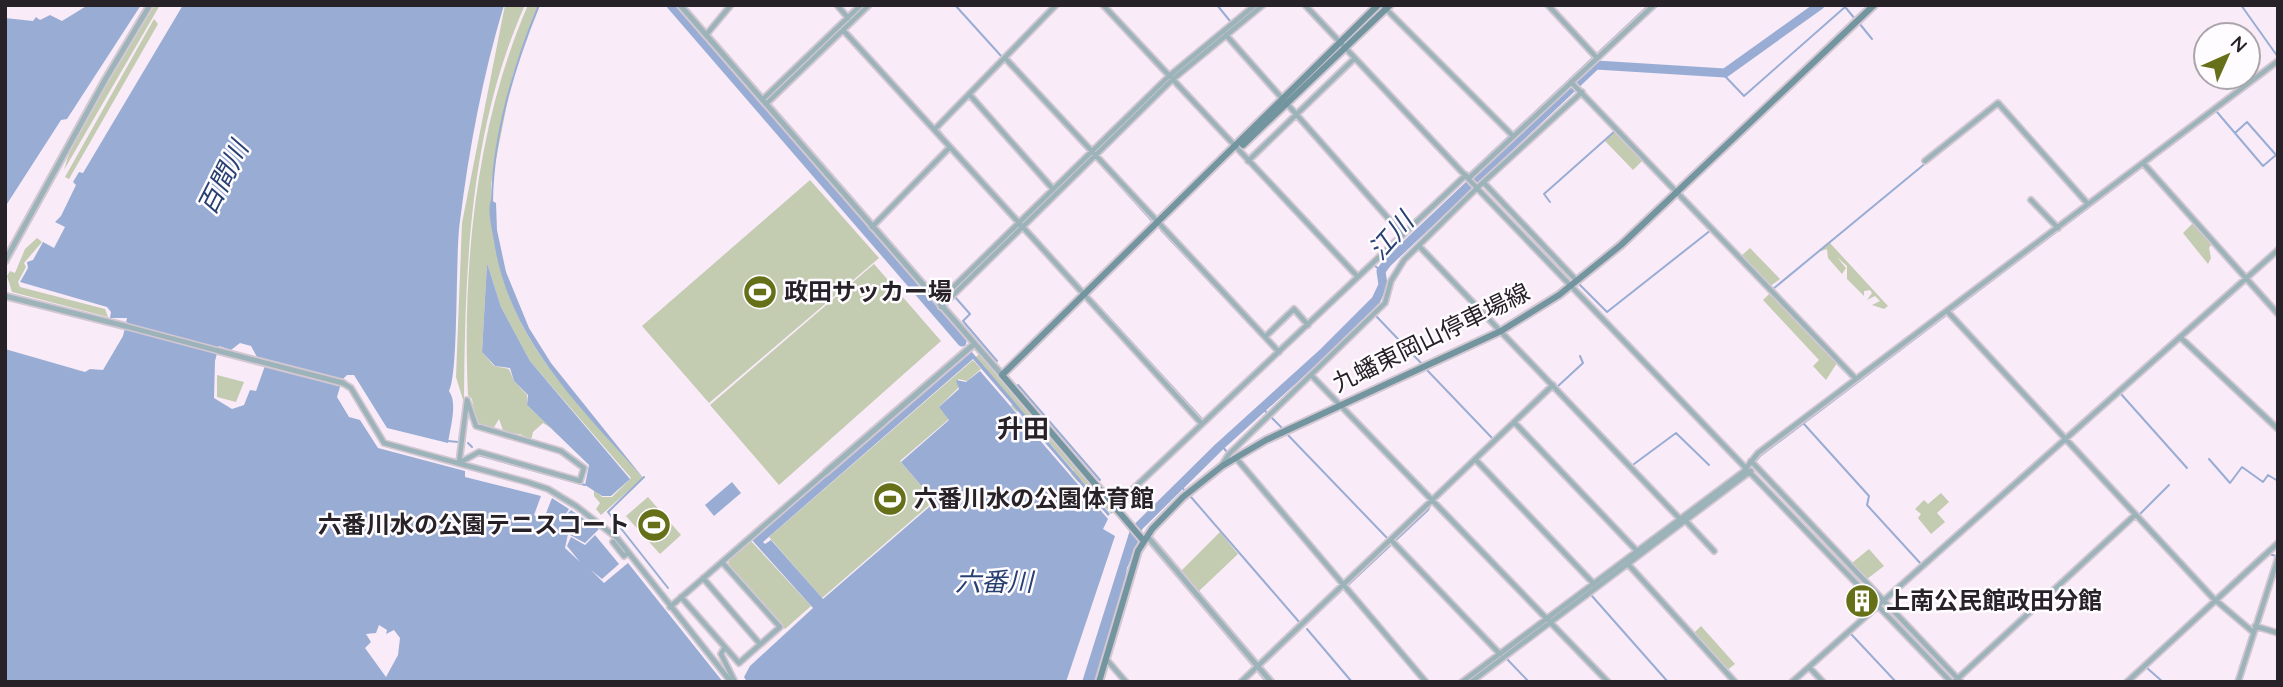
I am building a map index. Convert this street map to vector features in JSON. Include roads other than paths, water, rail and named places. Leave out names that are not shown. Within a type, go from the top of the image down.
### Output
[{"type":"main road","name":"九蟠東岡山停車場線","points":[[1099,682],[1144,538],[1183,497],[1236,457],[1339,405],[1501,331],[1575,283],[1676,192],[1874,5]]},
{"type":"main road","points":[[1285,102],[1340,42],[1384,6]]},
{"type":"main road","points":[[1144,538],[1131,527],[1002,376],[1202,181],[1346,48],[1384,6]]},
{"type":"street","points":[[5,261],[105,80],[150,5]]},
{"type":"street","points":[[680,5],[1002,376]]},
{"type":"street","points":[[706,35],[731,5]]},
{"type":"street","points":[[837,5],[850,20]]},
{"type":"street","points":[[763,102],[843,30],[861,5]]},
{"type":"street","points":[[763,102],[869,5]]},
{"type":"street","points":[[935,129],[1056,5]]},
{"type":"street","points":[[1103,5],[1358,277]]},
{"type":"street","points":[[939,305],[1170,78],[1255,5]]},
{"type":"street","points":[[1170,78],[1264,5]]},
{"type":"street","points":[[1305,5],[1956,681],[2136,516]]},
{"type":"street","points":[[1548,5],[1595,56]]},
{"type":"street","points":[[1114,507],[1403,235],[1469,178],[1595,56],[1654,5]]},
{"type":"street","points":[[1384,6],[1512,135]]},
{"type":"street","points":[[843,30],[1202,424]]},
{"type":"street","points":[[1226,35],[1403,235]]},
{"type":"street","points":[[1249,160],[1355,58]]},
{"type":"street","points":[[1006,59],[1279,352]]},
{"type":"street","points":[[1471,682],[1753,468],[1856,380],[2278,61]]},
{"type":"street","points":[[1571,82],[1856,380]]},
{"type":"street","points":[[1222,466],[1229,454],[1385,303],[1393,276],[1419,246],[1580,92]]},
{"type":"street","points":[[970,95],[1053,189]]},
{"type":"street","points":[[1926,161],[1998,103],[2088,204]]},
{"type":"street","points":[[872,227],[952,149]]},
{"type":"street","points":[[1021,224],[1053,189],[1093,154]]},
{"type":"street","points":[[2145,164],[2278,314]]},
{"type":"street","points":[[1481,186],[1575,283]]},
{"type":"street","points":[[2031,200],[2057,228]]},
{"type":"street","points":[[1419,246],[1714,551]]},
{"type":"street","points":[[1792,682],[2278,250]]},
{"type":"street","points":[[5,296],[343,383],[351,388],[384,443],[527,482],[558,494],[603,525],[733,682]]},
{"type":"street","points":[[1265,337],[1294,309],[1308,325]]},
{"type":"street","points":[[1948,312],[2215,599],[2253,632]]},
{"type":"street","points":[[2181,338],[2278,429]]},
{"type":"street","points":[[670,607],[973,345]]},
{"type":"street","points":[[1311,375],[1608,682]]},
{"type":"street","points":[[1241,682],[1345,587],[1552,386]]},
{"type":"street","points":[[467,400],[476,426],[561,450],[584,468],[580,481],[479,452],[459,463],[467,400]]},
{"type":"street","points":[[1515,423],[1637,551]]},
{"type":"street","points":[[1236,457],[1426,682]]},
{"type":"street","points":[[1476,460],[1594,584]]},
{"type":"street","points":[[1462,682],[1549,622],[1594,584],[1683,519]]},
{"type":"street","points":[[1144,538],[1271,682]]},
{"type":"street","points":[[613,542],[624,556],[628,553]]},
{"type":"street","points":[[1392,542],[1500,654]]},
{"type":"street","points":[[2127,682],[2278,543]]},
{"type":"street","points":[[2238,682],[2278,558]]},
{"type":"street","points":[[681,597],[739,663],[780,627],[722,562]]},
{"type":"street","points":[[1626,562],[1735,682]]},
{"type":"street","points":[[703,578],[760,644]]},
{"type":"street","points":[[2257,626],[2278,633]]},
{"type":"street","points":[[725,647],[721,654],[733,682]]},
{"type":"street","points":[[1107,660],[1126,682]]},
{"type":"street","points":[[1810,668],[1823,682]]},
{"type":"water","points":[[88,5],[141,5],[67,119],[61,120],[5,207],[5,18],[33,21],[36,17],[40,20],[50,15],[62,21]]},
{"type":"water","name":"百間川","points":[[183,5],[504,5],[477,112],[460,221],[456,338],[449,391],[453,409],[448,443],[387,428],[354,375],[347,375],[342,380],[337,397],[349,417],[360,420],[378,448],[465,471],[465,477],[541,496],[534,515],[543,521],[552,498],[569,509],[564,517],[571,510],[599,529],[585,543],[568,534],[565,548],[580,562],[567,546],[571,537],[585,545],[595,535],[619,564],[602,579],[591,570],[604,583],[628,563],[723,682],[5,682],[5,349],[85,372],[90,369],[103,370],[123,336],[127,318],[110,318],[111,312],[107,307],[20,282],[28,268],[27,262],[33,260],[43,242],[54,248],[65,227],[55,222],[61,216],[76,185],[73,182],[79,172],[83,173]],"holes":[[[240,343],[251,346],[257,357],[267,360],[256,391],[250,390],[244,405],[232,409],[214,398],[215,361],[219,346],[231,350]],[[379,625],[387,630],[386,634],[394,630],[400,638],[398,655],[386,677],[365,648],[371,642],[366,634],[376,633]]]},
{"type":"water","points":[[491,200],[496,203],[497,230],[506,272],[529,328],[551,363],[644,479],[573,398],[531,341],[502,277],[490,220]]},
{"type":"water","points":[[487,263],[501,307],[530,361],[630,479],[611,496],[602,496],[585,485],[589,465],[527,405],[528,395],[514,381],[510,368],[495,366],[482,352]]},
{"type":"water","name":"六番川","points":[[971,351],[1110,514],[1108,516],[973,359],[763,542],[765,544],[771,540],[823,599],[935,502],[901,462],[949,420],[939,407],[959,389],[956,380],[966,382],[980,371],[1108,519],[1103,529],[1115,536],[1066,682],[747,682],[744,677],[750,666],[813,608],[752,540]]},
{"type":"water","points":[[732,482],[741,493],[714,516],[705,505]]},
{"type":"water","points":[[1130,530],[1139,541],[1127,568],[1123,593],[1096,682],[1082,682]]},
{"type":"waterway","points":[[492,201],[496,151],[506,101],[539,5]]},
{"type":"waterway","points":[[671,5],[962,342]]},
{"type":"waterway","points":[[770,97],[865,5]]},
{"type":"waterway","points":[[955,5],[1002,57]]},
{"type":"waterway","points":[[879,223],[953,148],[939,130],[940,127],[1059,5]]},
{"type":"waterway","points":[[1217,5],[1230,21]]},
{"type":"waterway","points":[[1470,173],[1649,5]]},
{"type":"waterway","name":"江川","points":[[1133,537],[1139,526],[1219,447],[1325,351],[1376,300],[1383,285],[1381,271],[1387,263],[1596,65],[1725,73],[1820,5]]},
{"type":"waterway","points":[[1722,73],[1744,96],[1845,7],[1843,5]]},
{"type":"waterway","points":[[2241,5],[2278,57]]},
{"type":"waterway","points":[[1103,8],[1164,74]]},
{"type":"waterway","points":[[1846,8],[1855,19]]},
{"type":"waterway","points":[[1859,23],[1872,39]]},
{"type":"waterway","points":[[1192,60],[1237,24]]},
{"type":"waterway","points":[[847,31],[934,126]]},
{"type":"waterway","points":[[1755,462],[2278,64]]},
{"type":"waterway","points":[[1096,151],[1154,93]]},
{"type":"waterway","points":[[1053,112],[1089,152]]},
{"type":"waterway","points":[[2217,112],[2263,166],[2276,155],[2247,122],[2235,133]]},
{"type":"waterway","points":[[1550,202],[1544,194],[1615,131]]},
{"type":"waterway","points":[[945,299],[1092,155]]},
{"type":"waterway","points":[[1096,159],[1153,222]]},
{"type":"waterway","points":[[1773,289],[1927,162]]},
{"type":"waterway","points":[[987,184],[1018,218]]},
{"type":"waterway","points":[[1375,264],[1422,219]]},
{"type":"waterway","points":[[1026,227],[1083,290]]},
{"type":"waterway","points":[[1161,230],[1275,351]]},
{"type":"waterway","points":[[1579,284],[1607,312],[1711,230]]},
{"type":"waterway","points":[[2250,278],[2278,253]]},
{"type":"waterway","points":[[1121,502],[1374,265],[1381,271]]},
{"type":"waterway","points":[[2069,439],[2246,282]]},
{"type":"waterway","points":[[955,297],[970,314],[963,321],[997,361]]},
{"type":"waterway","points":[[1091,298],[1202,419]]},
{"type":"waterway","name":"江川","points":[[1368,308],[1372,312]]},
{"type":"waterway","points":[[1376,316],[1422,364]]},
{"type":"waterway","points":[[1557,387],[1583,363],[1580,356]]},
{"type":"waterway","points":[[1426,369],[1493,439]]},
{"type":"waterway","name":"江川","points":[[1303,371],[1306,374]]},
{"type":"waterway","points":[[1312,379],[1321,389]]},
{"type":"waterway","points":[[1018,385],[1100,480]]},
{"type":"waterway","points":[[1544,397],[1553,388]]},
{"type":"waterway","points":[[2121,394],[2187,468]]},
{"type":"waterway","name":"江川","points":[[1262,408],[1266,412]]},
{"type":"waterway","points":[[1271,417],[1282,428]]},
{"type":"waterway","points":[[1804,424],[1869,496],[1867,505],[1921,564]]},
{"type":"waterway","points":[[1286,433],[1389,540]]},
{"type":"waterway","points":[[1634,464],[1676,433],[1709,465]]},
{"type":"waterway","points":[[448,441],[458,442]]},
{"type":"waterway","points":[[1888,600],[2065,442]]},
{"type":"waterway","points":[[468,443],[472,447]]},
{"type":"waterway","points":[[1221,445],[1227,452]]},
{"type":"waterway","points":[[478,455],[585,485]]},
{"type":"waterway","points":[[2209,459],[2230,483],[2242,467],[2263,482],[2268,475],[2278,481]]},
{"type":"waterway","points":[[644,477],[608,512],[668,588]]},
{"type":"waterway","points":[[2139,515],[2169,485]]},
{"type":"waterway","points":[[1181,486],[1185,491]]},
{"type":"waterway","points":[[1191,497],[1300,623]]},
{"type":"waterway","points":[[1348,585],[1428,510],[1431,504]]},
{"type":"waterway","points":[[2124,682],[2264,552]]},
{"type":"waterway","points":[[2269,554],[2276,556]]},
{"type":"waterway","points":[[1166,562],[1244,655]]},
{"type":"waterway","points":[[1266,662],[1343,589]]},
{"type":"waterway","points":[[1592,596],[1668,682]]},
{"type":"waterway","points":[[1798,680],[1875,611]]},
{"type":"waterway","points":[[1963,677],[2020,624]]},
{"type":"waterway","points":[[1307,629],[1352,682]]},
{"type":"waterway","points":[[1851,634],[1896,682]]},
{"type":"waterway","points":[[1506,658],[1529,682]]},
{"type":"waterway","points":[[2147,668],[2163,682]]},
{"type":"waterway","points":[[2241,682],[2244,669]]},
{"type":"waterway","points":[[1259,673],[1266,682]]},
{"type":"place","name":"政田サッカー場","points":[[760,292]]},
{"type":"place","name":"六番川水の公園体育館","points":[[890,499]]},
{"type":"place","name":"六番川水の公園テニスコート","points":[[654,525]]},
{"type":"place","name":"上南公民館政田分館","points":[[1862,601]]},
{"type":"district","name":"升田","points":[[1023,429]]}]
